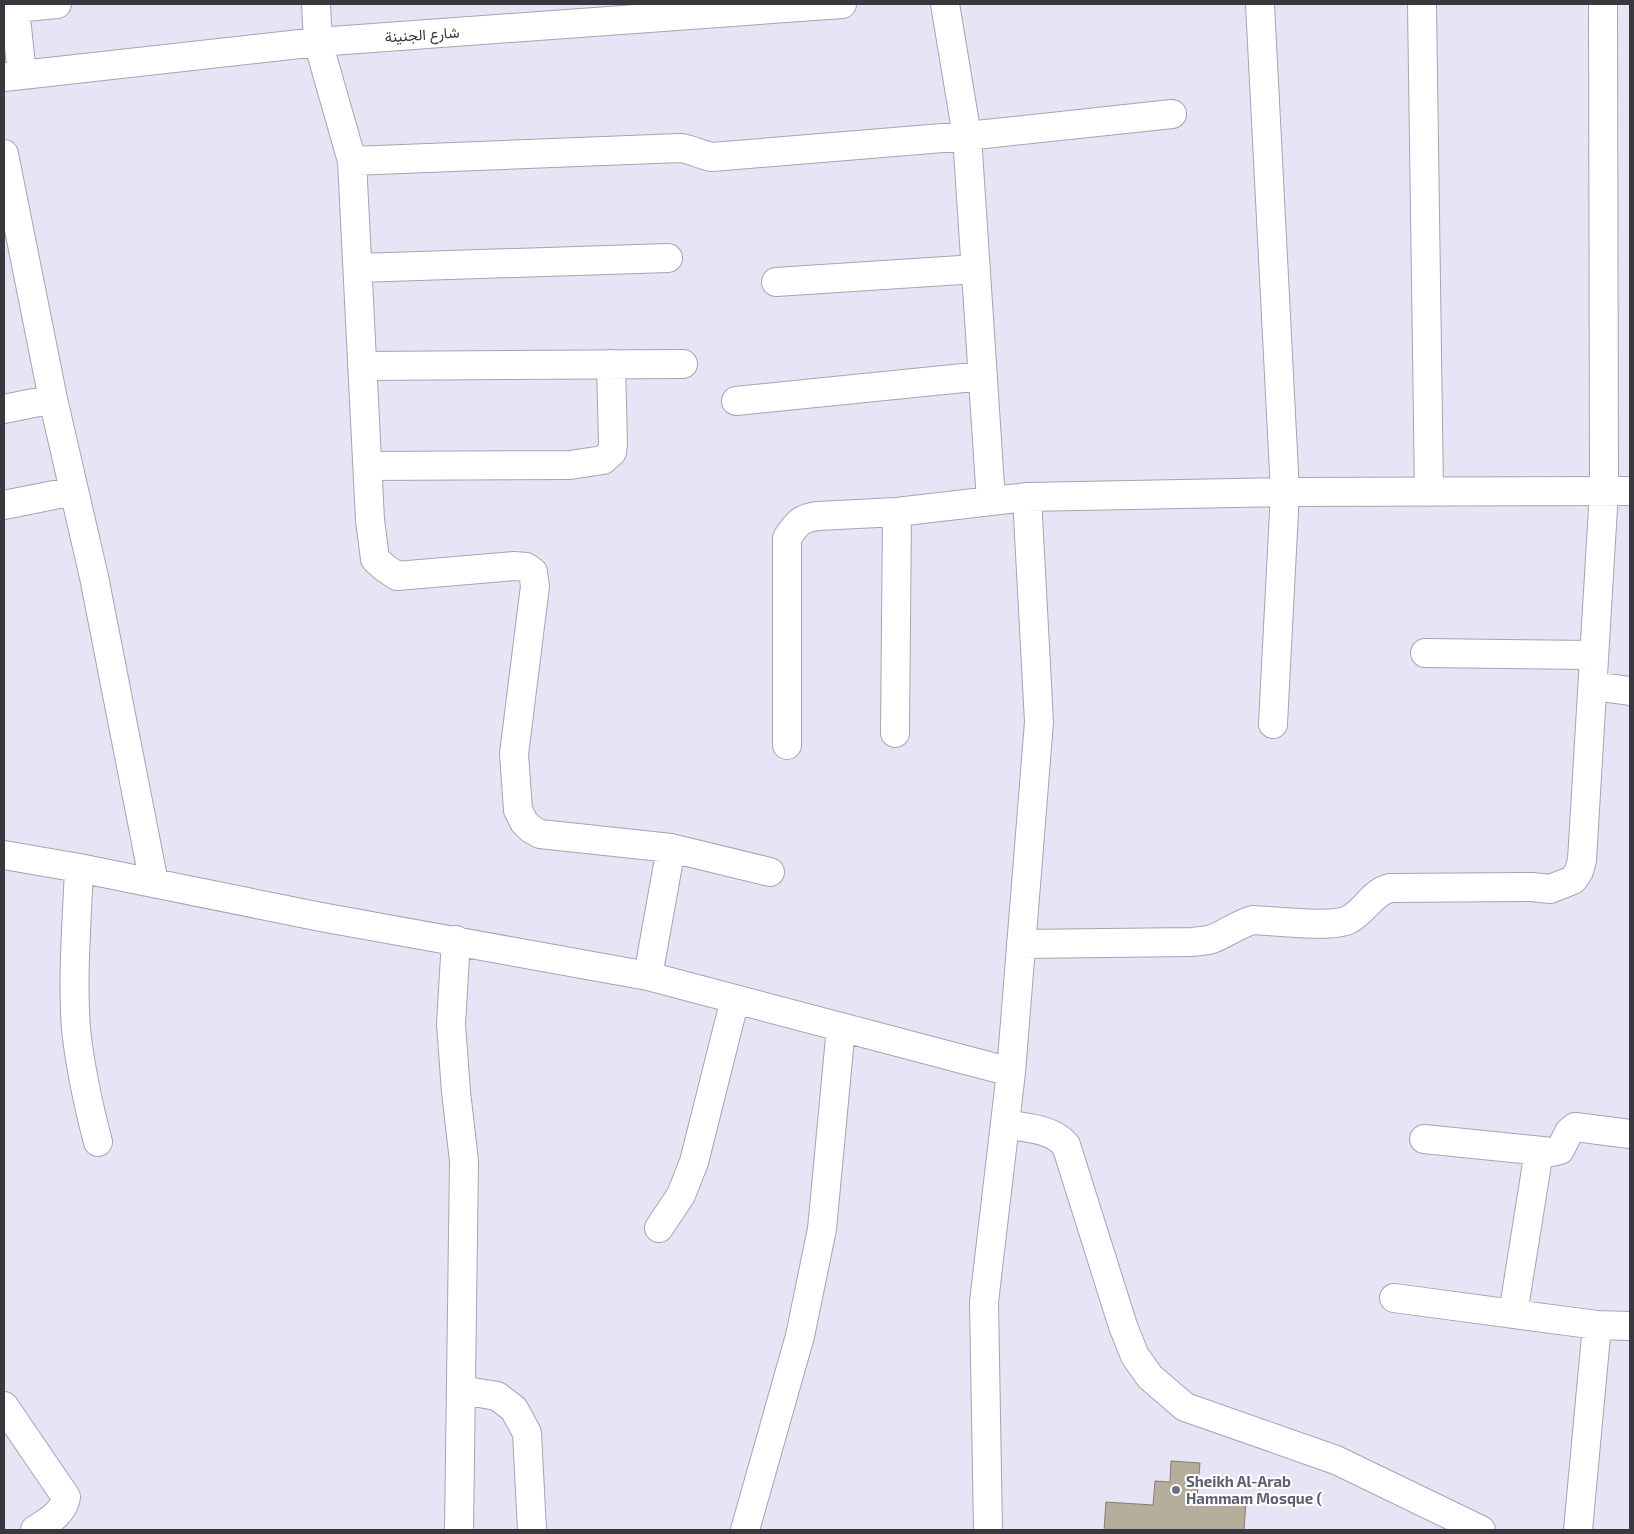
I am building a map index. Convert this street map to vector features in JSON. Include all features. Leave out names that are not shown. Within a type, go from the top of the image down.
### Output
[{"type":"street","points":[[13,76],[9,8],[57,4]]},
{"type":"street","points":[[316,4],[318,42],[352,161],[372,545],[375,559],[397,576],[514,566],[526,567],[533,572],[535,586],[514,754],[518,810],[524,822],[531,829],[540,834],[671,848],[770,872]]},
{"type":"street","name":"شارع الجنينة","points":[[13,76],[318,42],[842,4]]},
{"type":"street","points":[[945,4],[967,136],[990,501]]},
{"type":"street","points":[[1260,4],[1285,492],[1273,724]]},
{"type":"street","points":[[1422,4],[1429,492]]},
{"type":"street","points":[[1021,944],[1192,942],[1211,939],[1234,929],[1244,922],[1253,920],[1334,924],[1348,920],[1367,906],[1382,890],[1390,888],[1532,887],[1550,889],[1573,880],[1579,872],[1582,860],[1594,655],[1617,491],[1603,4]]},
{"type":"street","points":[[352,161],[680,148],[712,157],[967,136],[1172,114]]},
{"type":"street","points":[[4,154],[54,399],[96,587],[154,883]]},
{"type":"street","points":[[358,268],[668,258]]},
{"type":"street","points":[[776,282],[976,270]]},
{"type":"street","points":[[368,466],[570,465],[603,460],[612,452],[613,444],[611,364]]},
{"type":"street","points":[[362,366],[683,364]]},
{"type":"street","points":[[736,401],[982,376]]},
{"type":"street","points":[[4,409],[54,399]]},
{"type":"street","points":[[4,505],[74,491]]},
{"type":"street","points":[[787,745],[787,538],[799,522],[806,518],[896,512],[1027,497],[1285,492],[1617,491]]},
{"type":"street","points":[[988,1530],[984,1302],[1011,1072],[1040,722],[1027,497]]},
{"type":"street","points":[[895,733],[896,512]]},
{"type":"street","points":[[1425,653],[1594,655]]},
{"type":"street","points":[[1593,686],[1630,691]]},
{"type":"street","points":[[648,976],[671,848]]},
{"type":"street","points":[[4,855],[79,868],[321,917],[648,976],[1011,1072]]},
{"type":"street","points":[[79,868],[75,982],[76,1028],[85,1092],[98,1142]]},
{"type":"street","points":[[456,940],[451,1024],[464,1161],[459,1530]]},
{"type":"street","points":[[659,1228],[681,1195],[694,1162],[735,999]]},
{"type":"street","points":[[745,1530],[800,1336],[822,1229],[841,1027]]},
{"type":"street","points":[[1005,1124],[1049,1132],[1060,1138],[1066,1145],[1123,1326],[1135,1356],[1150,1377],[1166,1391],[1185,1407],[1336,1460],[1481,1530]]},
{"type":"street","points":[[1424,1139],[1552,1152],[1560,1150],[1569,1132],[1575,1127],[1630,1134]]},
{"type":"street","points":[[1513,1314],[1539,1151]]},
{"type":"street","points":[[1394,1298],[1597,1325],[1630,1326]]},
{"type":"street","points":[[1578,1530],[1597,1325]]},
{"type":"street","points":[[461,1390],[498,1396],[514,1409],[527,1432],[532,1530]]},
{"type":"street","points":[[4,1406],[66,1498],[65,1505],[55,1516],[35,1530]]},
{"type":"building","name":"Sheikh Al-Arab Hammam Mosque (","points":[[1171,1461],[1200,1463],[1197,1498],[1246,1501],[1244,1530],[1104,1530],[1106,1502],[1153,1505],[1155,1481],[1170,1482]]},
{"type":"place","name":"Sheikh Al-Arab Hammam Mosque (","points":[[1176,1490]]}]
